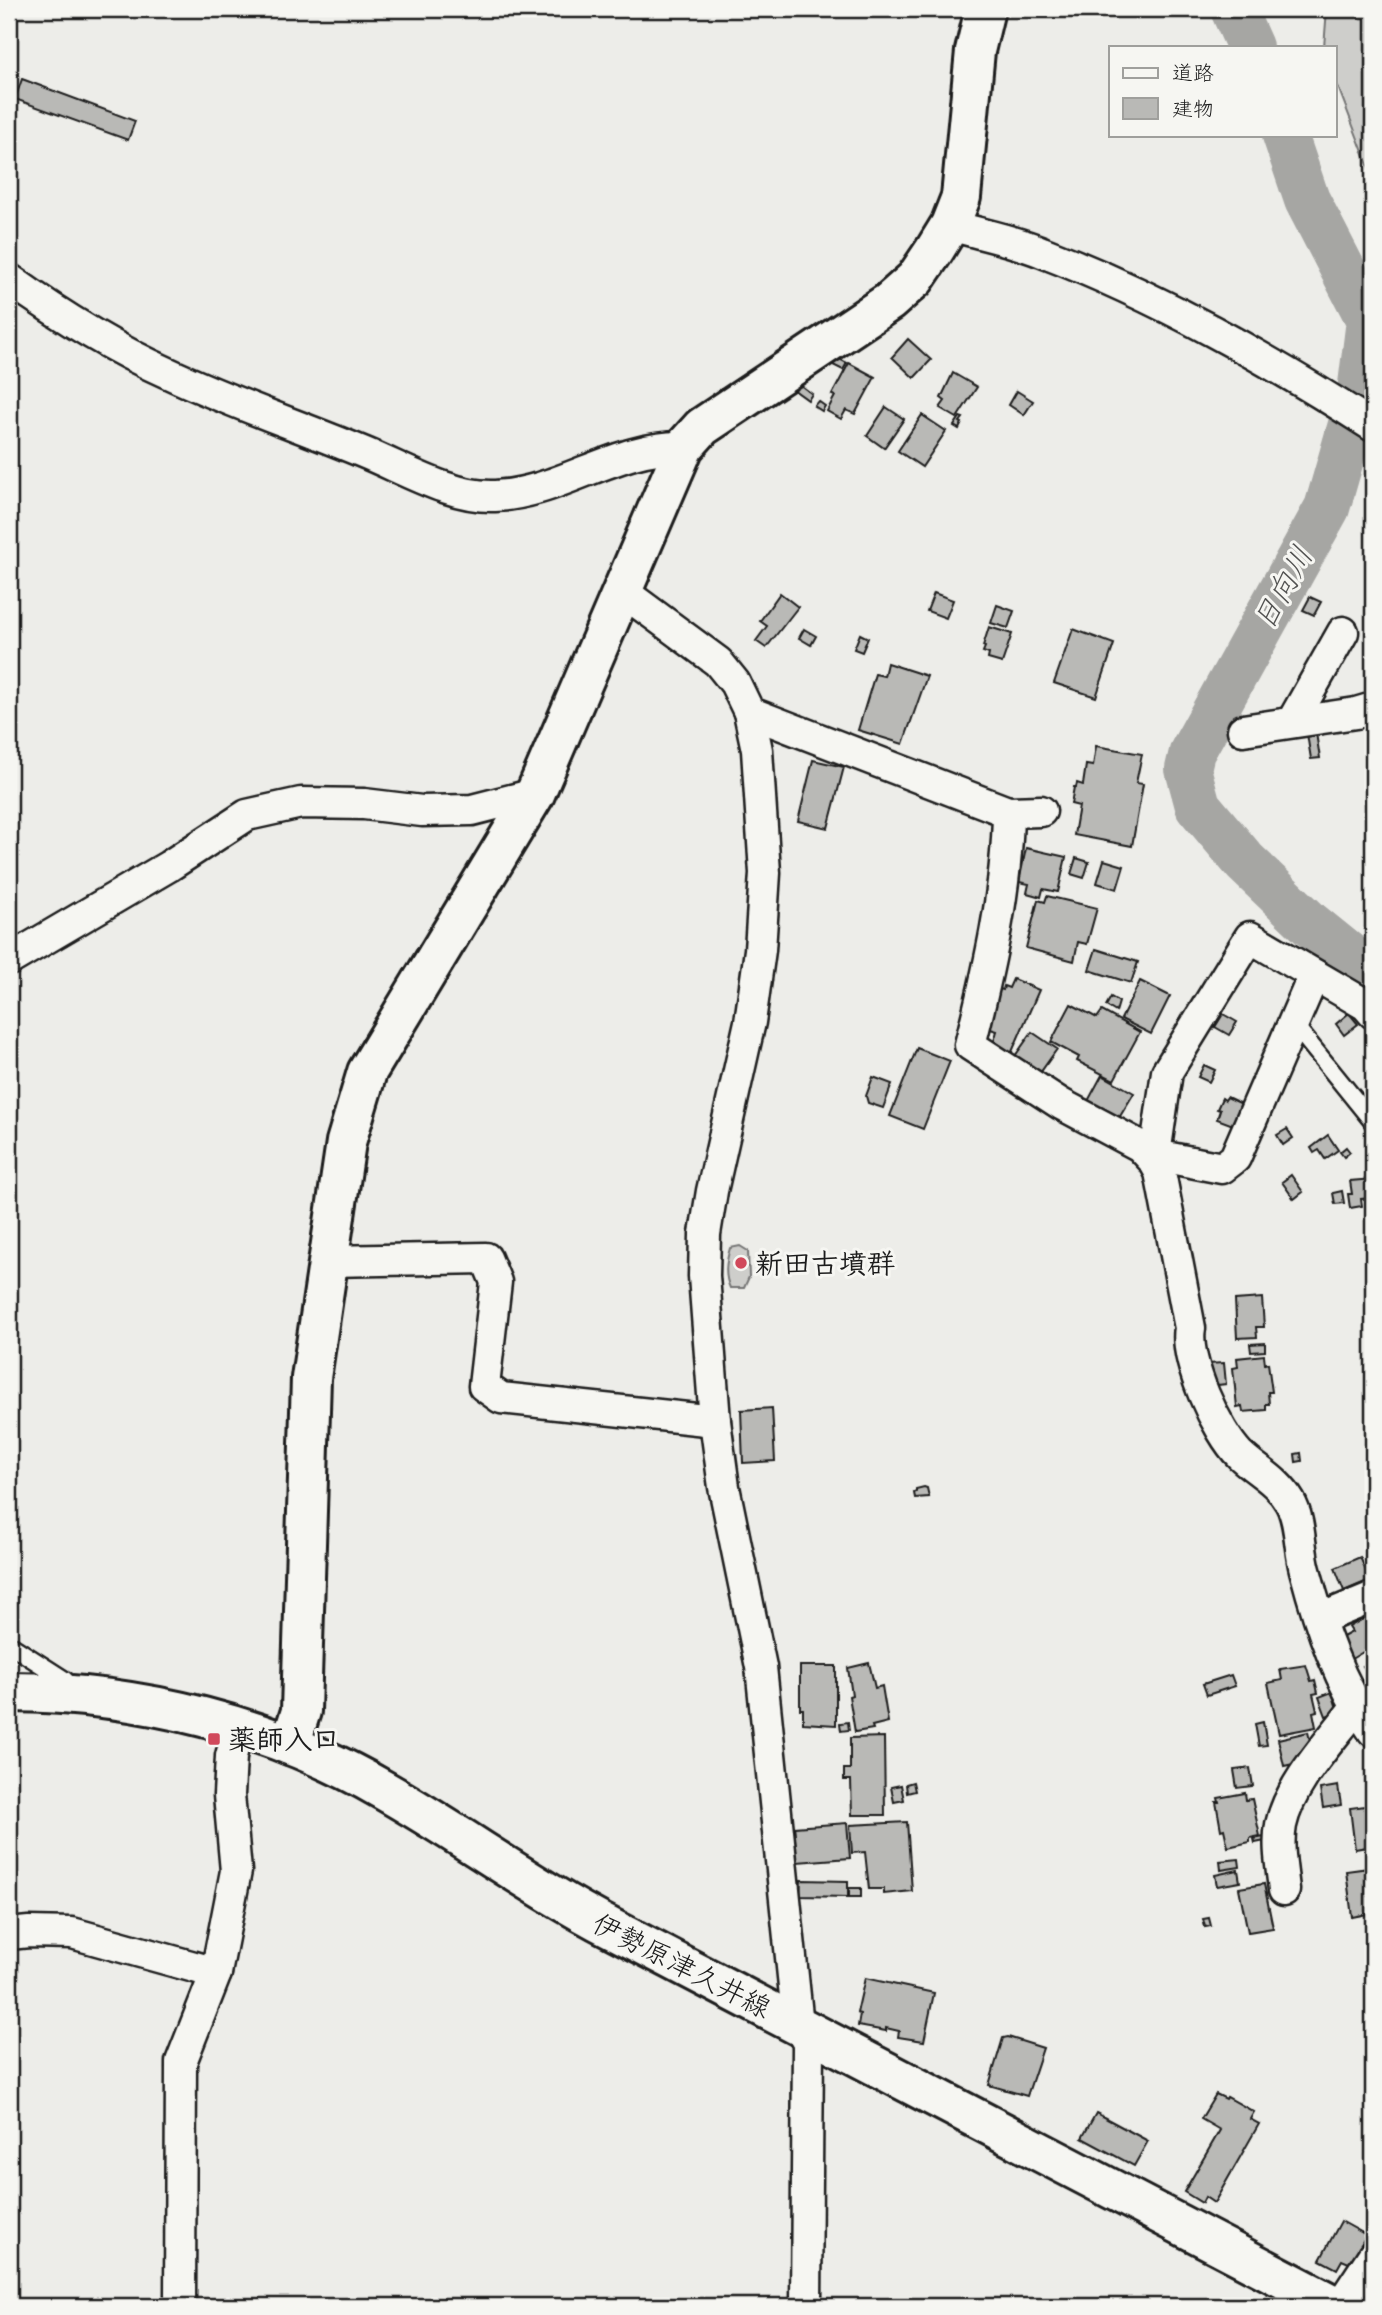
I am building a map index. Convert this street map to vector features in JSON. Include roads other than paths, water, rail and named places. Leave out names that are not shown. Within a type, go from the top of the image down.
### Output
[{"type":"street","points":[[290,1745],[301,1711],[311,1378],[346,1142],[367,1072],[535,794],[684,447],[702,427],[889,302],[915,279],[950,225],[961,197],[975,51],[985,9]]},
{"type":"street","points":[[950,225],[1040,251],[1127,288],[1222,335],[1372,425]]},
{"type":"street","points":[[9,279],[71,321],[168,373],[445,488],[493,496],[534,490],[631,454],[665,447],[684,447]]},
{"type":"street","points":[[622,590],[718,662],[735,683],[749,712],[757,750],[765,873],[760,950],[750,1022],[705,1234],[704,1276],[715,1421],[724,1487],[761,1667],[798,2025],[808,2043],[806,2306]]},
{"type":"street","points":[[1292,722],[1343,632]]},
{"type":"street","points":[[1243,730],[1373,708]]},
{"type":"street","points":[[749,712],[1008,812],[1041,811]]},
{"type":"street","points":[[9,960],[169,866],[247,815],[301,803],[364,804],[422,811],[472,810],[535,794]]},
{"type":"street","points":[[1008,812],[1008,835],[992,955],[970,1045],[1061,1104],[1140,1146],[1154,1158],[1160,1172],[1196,1373],[1203,1392],[1221,1430],[1240,1454],[1281,1488],[1293,1507],[1304,1569],[1328,1645],[1356,1707],[1373,1731]]},
{"type":"street","points":[[1154,1158],[1167,1072],[1250,937],[1366,1005],[1373,1013]]},
{"type":"street","points":[[1154,1158],[1222,1168],[1235,1158],[1314,975]]},
{"type":"street","points":[[329,1261],[486,1258],[496,1282],[484,1386],[501,1398],[715,1421]]},
{"type":"street","points":[[1320,1619],[1373,1597]]},
{"type":"street","name":"伊勢原津久井線","points":[[9,1692],[68,1695],[156,1706],[239,1727],[290,1745],[382,1789],[576,1910],[1338,2306]]},
{"type":"street","points":[[1284,1890],[1279,1845],[1289,1800],[1356,1707]]},
{"type":"street","points":[[180,2306],[181,2062],[216,1973],[236,1871],[229,1795],[231,1756],[239,1727]]},
{"type":"street","points":[[9,1934],[29,1931],[72,1933],[216,1973]]},
{"type":"street","points":[[1338,2306],[1373,2256]]},
{"type":"lane","points":[[1293,1023],[1373,1122]]},
{"type":"lane","points":[[9,1644],[65,1680],[68,1695]]},
{"type":"waterway","name":"日向川","points":[[1233,9],[1250,46]]},
{"type":"waterway","name":"日向川","points":[[1285,136],[1307,200],[1369,320],[1360,393],[1327,508],[1192,752],[1188,769],[1198,806],[1245,862],[1310,924],[1373,975]]},
{"type":"place","name":"新田古墳群","points":[[741,1263]]},
{"type":"place","name":"薬師入口","points":[[214,1739]]}]
